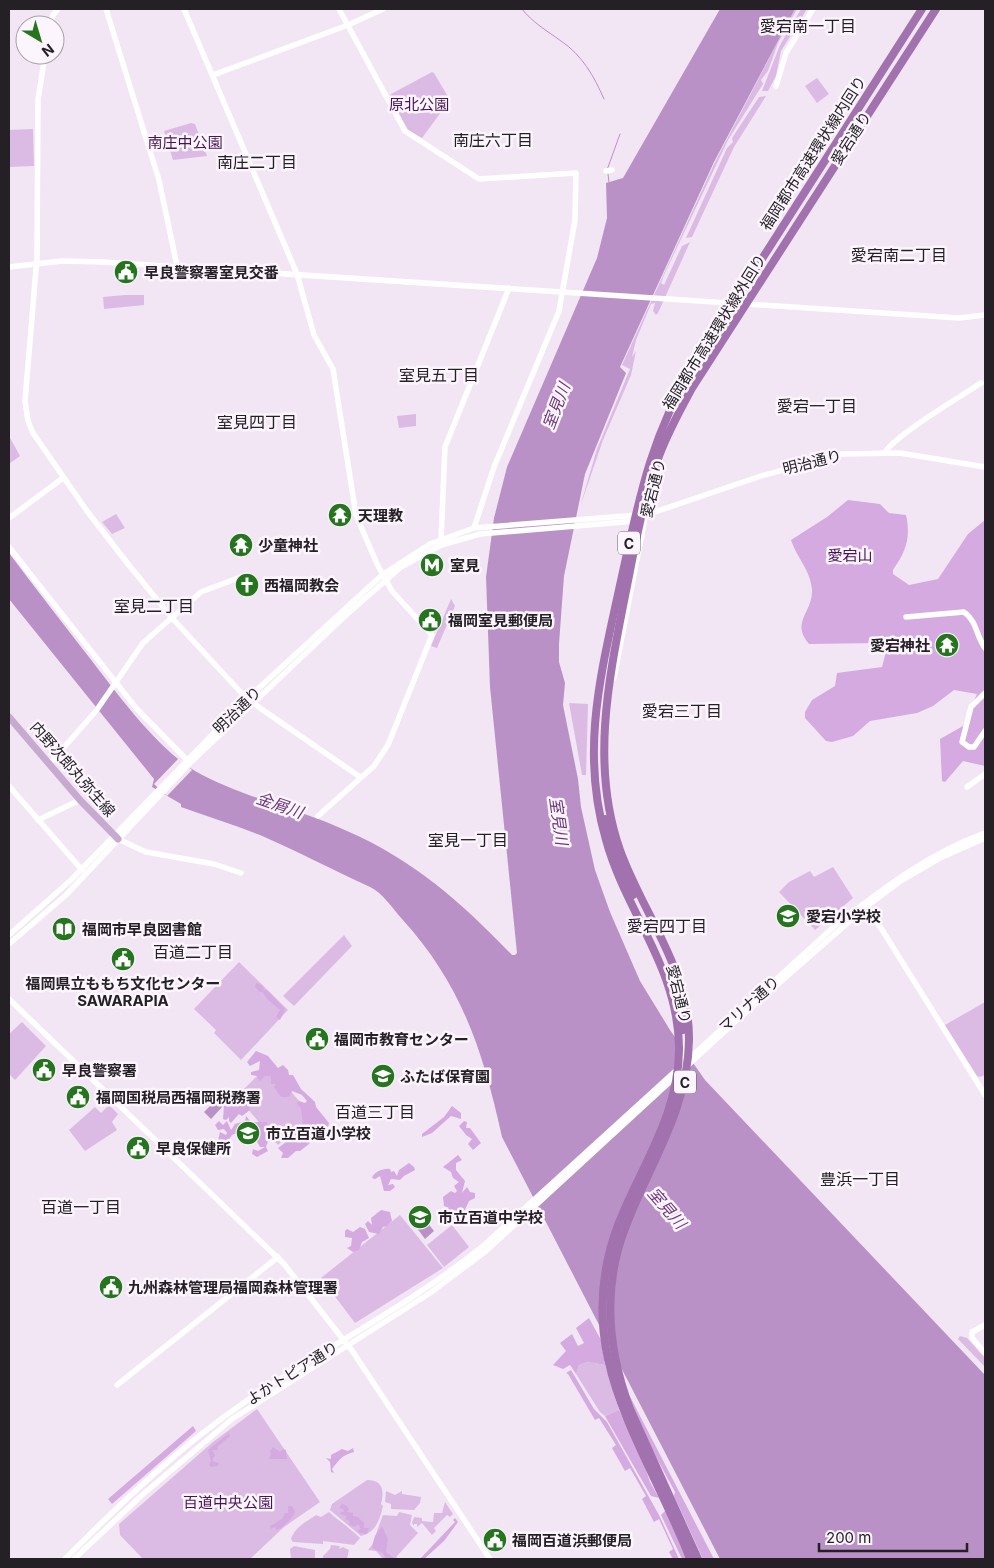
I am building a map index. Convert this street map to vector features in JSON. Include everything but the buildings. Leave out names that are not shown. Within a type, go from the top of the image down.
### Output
[{"type":"highway","name":"福岡都市高速環状線内回り","points":[[690,1559],[675,1522],[623,1412],[610,1370],[604,1330],[605,1280],[611,1248],[630,1198],[660,1135],[671,1104],[679,1049],[677,1022],[664,970],[615,869],[600,816],[593,754],[595,713],[601,676],[646,474],[665,418],[694,365],[920,9]]},
{"type":"highway","points":[[763,278],[781,242],[930,9]]},
{"type":"highway","name":"福岡都市高速環状線外回り","points":[[698,1559],[630,1410],[612,1344],[610,1303],[618,1248],[625,1226],[678,1108],[687,1074],[689,1038],[686,1005],[674,964],[625,862],[614,829],[605,779],[603,733],[617,634],[658,457],[692,388],[936,9]]},
{"type":"highway","name":"C","points":[[597,800],[607,825],[614,851],[632,894],[668,967],[677,992],[683,1037],[681,1072],[671,1111],[660,1135]]},
{"type":"main road","name":"内野次郎丸弥生線","points":[[9,717],[80,800],[116,837]]},
{"type":"street","points":[[106,9],[160,180],[177,266]]},
{"type":"street","points":[[184,9],[297,274],[314,335],[333,369],[356,516],[384,578],[392,591],[432,635],[388,745],[374,766],[318,816]]},
{"type":"street","points":[[339,9],[406,131],[432,149],[479,179],[576,173],[575,220],[566,292],[494,467],[474,528]]},
{"type":"street","points":[[213,75],[348,25],[382,9]]},
{"type":"street","points":[[776,86],[786,53],[813,9]]},
{"type":"street","name":"愛宕通り","points":[[687,1063],[686,1018],[676,971],[624,861],[607,799],[604,774],[604,727],[655,472],[670,427],[690,390],[936,9]]},
{"type":"street","points":[[44,65],[38,100],[36,263],[26,412],[33,433],[63,478],[128,564],[172,618],[250,701],[360,777]]},
{"type":"street","name":"愛宕通り","points":[[687,1063],[683,1052],[679,1023],[669,982],[614,865],[602,828],[592,751],[592,726],[598,674],[651,453],[664,420],[682,385],[866,95]]},
{"type":"street","points":[[9,267],[36,263],[103,262],[959,318],[985,315]]},
{"type":"street","points":[[441,542],[445,447],[509,288]]},
{"type":"street","points":[[885,452],[891,444],[981,383]]},
{"type":"street","name":"明治通り","points":[[634,523],[646,515],[824,457],[863,452],[885,452],[985,467]]},
{"type":"street","points":[[9,518],[63,478]]},
{"type":"street","name":"明治通り","points":[[441,542],[489,533],[646,515]]},
{"type":"street","points":[[576,523],[634,523]]},
{"type":"street","name":"明治通り","points":[[9,944],[66,894],[116,837],[188,761],[250,701],[384,578],[441,542],[474,528],[576,523]]},
{"type":"street","points":[[9,547],[116,683],[161,736],[188,761]]},
{"type":"street","points":[[49,764],[96,710],[143,643],[201,592],[246,575]]},
{"type":"street","points":[[906,617],[964,612],[970,616],[979,640],[985,648]]},
{"type":"street","points":[[985,693],[971,707],[962,742],[968,747],[974,747],[985,731]]},
{"type":"street","points":[[966,786],[985,774]]},
{"type":"street","points":[[9,786],[82,870]]},
{"type":"street","points":[[38,820],[80,800]]},
{"type":"street","name":"マリナ通り","points":[[866,904],[899,876],[930,858],[985,832]]},
{"type":"street","points":[[116,837],[146,852],[214,864],[241,873]]},
{"type":"street","name":"明治通り","points":[[9,935],[116,837]]},
{"type":"street","name":"マリナ通り","points":[[532,1204],[837,924],[902,880],[940,858],[985,838]]},
{"type":"street","points":[[866,904],[985,1095]]},
{"type":"street","points":[[9,1000],[278,1257],[345,1343],[490,1559]]},
{"type":"street","name":"よかトピア通り","points":[[74,1559],[142,1495],[216,1432],[249,1407],[455,1268],[532,1204]]},
{"type":"street","points":[[117,1385],[278,1257]]},
{"type":"street","points":[[985,1325],[972,1332],[972,1338],[985,1353]]},
{"type":"street","name":"よかトピア通り","points":[[65,1559],[138,1489],[217,1423],[252,1398],[345,1343]]},
{"type":"green space","points":[[795,9],[797,9],[778,43],[768,71],[761,80],[763,84],[728,140],[664,275],[661,283],[664,285],[682,246],[690,242],[656,315],[653,311],[655,303],[651,304],[636,340],[632,357],[636,351],[631,375],[603,440],[580,507],[597,449],[630,369],[622,365],[715,162]]},
{"type":"green space","points":[[801,9],[807,9],[781,51],[776,76],[768,91],[762,91],[780,45]]},
{"type":"green space","name":"原北公園","points":[[432,72],[450,100],[422,138],[408,130],[390,97],[391,94]]},
{"type":"green space","points":[[817,78],[829,94],[817,103],[805,86]]},
{"type":"green space","points":[[766,96],[734,147],[692,237],[686,238],[727,148],[733,142],[732,138],[759,97]]},
{"type":"green space","name":"南庄中公園","points":[[191,123],[195,124],[207,156],[173,160],[164,131]]},
{"type":"green space","points":[[33,129],[34,166],[9,167],[9,130]]},
{"type":"green space","points":[[144,295],[144,305],[104,309],[103,297]]},
{"type":"green space","points":[[416,414],[416,426],[399,428],[397,416]]},
{"type":"green space","points":[[9,436],[20,456],[9,464]]},
{"type":"green space","name":"愛宕山","points":[[848,500],[880,504],[889,513],[906,515],[908,538],[901,557],[893,570],[893,574],[909,585],[938,579],[968,534],[985,520],[985,766],[963,761],[945,782],[942,781],[940,739],[963,726],[977,694],[954,690],[933,706],[917,713],[870,721],[853,736],[832,742],[826,741],[805,718],[805,712],[812,700],[835,686],[837,673],[882,667],[886,652],[878,643],[809,644],[802,629],[812,590],[809,577],[791,540],[827,517]]},
{"type":"green space","points":[[116,514],[125,528],[112,534],[102,522]]},
{"type":"green space","points":[[451,599],[455,606],[437,648],[431,646]]},
{"type":"green space","points":[[569,703],[588,704],[586,775],[582,775]]},
{"type":"green space","points":[[833,867],[853,898],[815,930],[779,892],[789,882],[810,871],[814,877]]},
{"type":"green space","points":[[344,935],[352,946],[294,1006],[283,996]]},
{"type":"green space","points":[[239,962],[288,1010],[241,1060],[214,1033],[216,1030],[194,1009]]},
{"type":"green space","points":[[256,983],[263,986],[264,990],[267,990],[285,1009],[280,1020],[276,1017],[280,1010],[268,1000],[263,992],[260,992],[255,987]]},
{"type":"green space","points":[[985,1002],[985,1075],[980,1077],[977,1076],[945,1025]]},
{"type":"green space","points":[[22,1022],[46,1046],[15,1080],[9,1074],[9,1034]]},
{"type":"green space","points":[[256,1051],[268,1056],[278,1068],[283,1065],[288,1070],[289,1075],[293,1075],[301,1089],[315,1102],[316,1107],[329,1123],[328,1127],[322,1126],[321,1130],[315,1133],[309,1144],[288,1158],[281,1158],[283,1153],[278,1148],[286,1142],[292,1128],[299,1129],[303,1124],[301,1109],[297,1103],[299,1101],[305,1103],[307,1101],[302,1095],[292,1091],[289,1097],[281,1097],[274,1087],[276,1084],[271,1084],[271,1076],[265,1076],[260,1081],[257,1076],[251,1075],[251,1072],[259,1070],[260,1061],[250,1066],[247,1062]]},
{"type":"green space","points":[[268,1065],[313,1117],[278,1145],[237,1096]]},
{"type":"green space","points":[[239,1099],[249,1103],[250,1110],[242,1116],[239,1114],[231,1123],[229,1117],[226,1120],[223,1119],[224,1106],[228,1104],[231,1107],[231,1103],[235,1103]]},
{"type":"green space","points":[[109,1105],[118,1114],[112,1122],[117,1130],[85,1151],[69,1130],[95,1107],[101,1113]]},
{"type":"green space","points":[[452,1106],[461,1113],[461,1119],[451,1116],[432,1133],[422,1137],[422,1134],[444,1117]]},
{"type":"green space","points":[[246,1116],[250,1121],[250,1125],[239,1124],[242,1131],[232,1135],[225,1145],[217,1145],[220,1132],[226,1135],[227,1133],[224,1129],[218,1130],[215,1125],[219,1121],[223,1125],[227,1121],[231,1130],[235,1124],[245,1121]]},
{"type":"green space","points":[[464,1121],[467,1122],[466,1128],[470,1128],[481,1143],[473,1150],[468,1144],[472,1139],[459,1126]]},
{"type":"green space","points":[[267,1122],[268,1135],[271,1133],[276,1134],[279,1140],[277,1143],[268,1141],[266,1147],[268,1151],[257,1157],[252,1154],[253,1149],[258,1151],[265,1147],[260,1147],[256,1140],[252,1138],[256,1134],[251,1123]]},
{"type":"green space","points":[[458,1155],[462,1160],[456,1163],[456,1170],[465,1181],[462,1193],[467,1187],[470,1192],[475,1193],[475,1198],[469,1201],[462,1216],[456,1221],[451,1219],[447,1222],[445,1219],[441,1222],[438,1213],[449,1208],[444,1206],[443,1197],[451,1191],[455,1193],[457,1191],[454,1186],[459,1182],[453,1178],[451,1172],[443,1167]]},
{"type":"green space","points":[[409,1163],[415,1170],[400,1180],[391,1179],[388,1185],[393,1184],[395,1187],[390,1191],[384,1191],[380,1176],[375,1179],[372,1178],[377,1172],[387,1169],[390,1169],[391,1172],[394,1171],[397,1176],[399,1170]]},
{"type":"green space","points":[[381,1210],[390,1212],[392,1221],[383,1227],[379,1234],[369,1232],[365,1224],[368,1221],[372,1225],[371,1218]]},
{"type":"green space","points":[[400,1215],[443,1268],[355,1323],[321,1278]]},
{"type":"green space","points":[[452,1225],[469,1247],[444,1267],[427,1245]]},
{"type":"green space","points":[[360,1227],[365,1229],[369,1238],[362,1242],[359,1250],[353,1252],[347,1248],[351,1246],[352,1238],[345,1237],[345,1231],[347,1229],[353,1232]]},
{"type":"green space","points":[[589,1318],[601,1340],[605,1365],[588,1362],[579,1365],[576,1374],[570,1365],[563,1369],[553,1365],[566,1351],[560,1343],[572,1334],[578,1346],[584,1343],[576,1328]]},
{"type":"green space","points":[[960,1336],[967,1338],[985,1358],[985,1367],[958,1339]]},
{"type":"green space","points":[[588,1362],[605,1365],[619,1410],[605,1416],[600,1412],[576,1374],[579,1365]]},
{"type":"green space","points":[[571,1370],[594,1409],[607,1422],[659,1515],[679,1559],[673,1559],[669,1552],[673,1549],[659,1519],[654,1522],[642,1499],[646,1496],[630,1468],[625,1471],[612,1448],[616,1445],[599,1418],[595,1420],[566,1373]]},
{"type":"green space","points":[[624,1385],[714,1559],[703,1559],[674,1496],[675,1492],[641,1429]]},
{"type":"green space","name":"百道中央公園","points":[[257,1409],[320,1502],[284,1527],[250,1559],[143,1559],[120,1535],[119,1524],[213,1442]]},
{"type":"green space","points":[[619,1410],[650,1482],[659,1498],[651,1496],[605,1416]]},
{"type":"green space","points":[[193,1426],[196,1431],[112,1504],[108,1499]]},
{"type":"green space","points":[[229,1433],[230,1436],[217,1447],[218,1450],[212,1450],[215,1455],[212,1461],[219,1463],[218,1466],[211,1467],[209,1465],[211,1461],[208,1450]]},
{"type":"green space","points":[[273,1447],[280,1452],[283,1449],[286,1450],[287,1459],[269,1459],[270,1451]]},
{"type":"green space","points":[[353,1448],[354,1452],[341,1458],[332,1469],[334,1473],[331,1472],[330,1462],[326,1458],[331,1459],[331,1455],[342,1449],[348,1451]]},
{"type":"green space","points":[[367,1480],[380,1484],[382,1488],[381,1504],[383,1506],[376,1525],[370,1532],[361,1536],[330,1510],[332,1504]]},
{"type":"green space","points":[[386,1491],[395,1495],[402,1491],[402,1494],[421,1497],[420,1503],[414,1510],[391,1509],[391,1504],[385,1502]]},
{"type":"green space","points":[[445,1502],[453,1514],[450,1517],[447,1515],[434,1528],[436,1531],[432,1535],[422,1523],[417,1527],[417,1524],[414,1524],[414,1526],[412,1523],[414,1517],[422,1518],[422,1521],[433,1522],[434,1513],[442,1513]]},
{"type":"green space","points":[[342,1504],[349,1509],[347,1512],[353,1513],[353,1516],[358,1517],[364,1523],[364,1528],[369,1528],[367,1534],[359,1533],[358,1530],[361,1529],[358,1524],[355,1527],[349,1525],[350,1521],[345,1519],[347,1516],[340,1514],[344,1512],[343,1509],[339,1508]]},
{"type":"green space","points":[[288,1506],[292,1506],[295,1512],[292,1517],[278,1529],[276,1530],[275,1527],[271,1529],[270,1526],[282,1519],[285,1513],[288,1513]]},
{"type":"green space","points":[[666,1510],[686,1559],[682,1559],[661,1515]]},
{"type":"green space","points":[[329,1512],[360,1538],[354,1545],[323,1541],[323,1544],[293,1542],[291,1539],[301,1525],[316,1515],[321,1517]]},
{"type":"green space","points":[[399,1512],[412,1515],[410,1525],[418,1533],[396,1559],[383,1559],[376,1551],[368,1550],[372,1545],[383,1515],[397,1516]]},
{"type":"green space","points":[[455,1518],[458,1522],[444,1541],[424,1559],[420,1559],[455,1522],[453,1520]]},
{"type":"green space","points":[[382,1526],[388,1539],[386,1552],[395,1559],[386,1559],[383,1553],[372,1548],[375,1536]]},
{"type":"green space","points":[[331,1545],[340,1546],[339,1549],[343,1547],[349,1550],[347,1559],[323,1559]]},
{"type":"green space","points":[[294,1546],[315,1550],[315,1559],[291,1559],[290,1549]]},
{"type":"water","name":"室見川","points":[[720,9],[795,9],[714,162],[620,367],[626,373],[585,474],[564,576],[559,644],[559,662],[565,683],[563,705],[578,779],[581,807],[595,870],[610,912],[640,981],[670,1030],[705,1080],[985,1375],[985,1559],[720,1559],[502,1137],[487,1076],[467,1020],[455,994],[423,944],[387,901],[374,889],[260,835],[181,807],[181,804],[152,787],[154,779],[9,599],[9,553],[139,721],[181,761],[195,771],[232,789],[328,823],[394,855],[436,884],[475,918],[512,955],[515,955],[517,953],[490,687],[486,577],[494,518],[507,467],[597,258],[607,218],[606,183],[623,178]]},
{"type":"water","points":[[217,1099],[224,1105],[211,1119],[204,1112]]},
{"type":"water","points":[[423,1217],[434,1231],[425,1239],[414,1224]]},
{"type":"pier","points":[[179,758],[192,770],[167,796],[154,784]]},
{"type":"waterway","points":[[522,9],[535,22],[581,59],[592,74],[604,99]]},
{"type":"waterway","points":[[607,170],[620,134]]},
{"type":"waterway","points":[[608,174],[609,182]]},
{"type":"place","name":"早良警察署室見交番","points":[[126,272]]},
{"type":"place","name":"天理教","points":[[340,515]]},
{"type":"place","name":"少童神社","points":[[241,545]]},
{"type":"place","name":"室見","points":[[432,565]]},
{"type":"place","name":"西福岡教会","points":[[247,585]]},
{"type":"place","name":"福岡室見郵便局","points":[[430,620]]},
{"type":"place","name":"愛宕神社","points":[[947,645]]},
{"type":"place","name":"愛宕小学校","points":[[788,916]]},
{"type":"place","name":"福岡市早良図書館","points":[[64,929]]},
{"type":"place","name":"福岡県立ももち文化センター SAWARAPIA","points":[[123,959]]},
{"type":"place","name":"福岡市教育センター","points":[[317,1039]]},
{"type":"place","name":"早良警察署","points":[[44,1070]]},
{"type":"place","name":"ふたば保育園","points":[[383,1076]]},
{"type":"place","name":"福岡国税局西福岡税務署","points":[[78,1097]]},
{"type":"place","name":"市立百道小学校","points":[[248,1133]]},
{"type":"place","name":"早良保健所","points":[[138,1148]]},
{"type":"place","name":"市立百道中学校","points":[[420,1217]]},
{"type":"place","name":"九州森林管理局福岡森林管理署","points":[[111,1287]]},
{"type":"place","name":"福岡百道浜郵便局","points":[[495,1540]]},
{"type":"district","name":"愛宕南一丁目","points":[[808,26]]},
{"type":"district","name":"南庄六丁目","points":[[493,140]]},
{"type":"district","name":"南庄二丁目","points":[[257,162]]},
{"type":"district","name":"愛宕南二丁目","points":[[899,255]]},
{"type":"district","name":"室見五丁目","points":[[439,375]]},
{"type":"district","name":"愛宕一丁目","points":[[817,406]]},
{"type":"district","name":"室見四丁目","points":[[257,422]]},
{"type":"district","name":"室見二丁目","points":[[154,606]]},
{"type":"district","name":"愛宕三丁目","points":[[682,711]]},
{"type":"district","name":"室見一丁目","points":[[468,840]]},
{"type":"district","name":"愛宕四丁目","points":[[667,926]]},
{"type":"district","name":"百道二丁目","points":[[193,952]]},
{"type":"district","name":"百道三丁目","points":[[375,1112]]},
{"type":"district","name":"豊浜一丁目","points":[[860,1179]]},
{"type":"district","name":"百道一丁目","points":[[81,1207]]},
{"type":"water label","name":"金屑川","points":[[280,805]]}]
